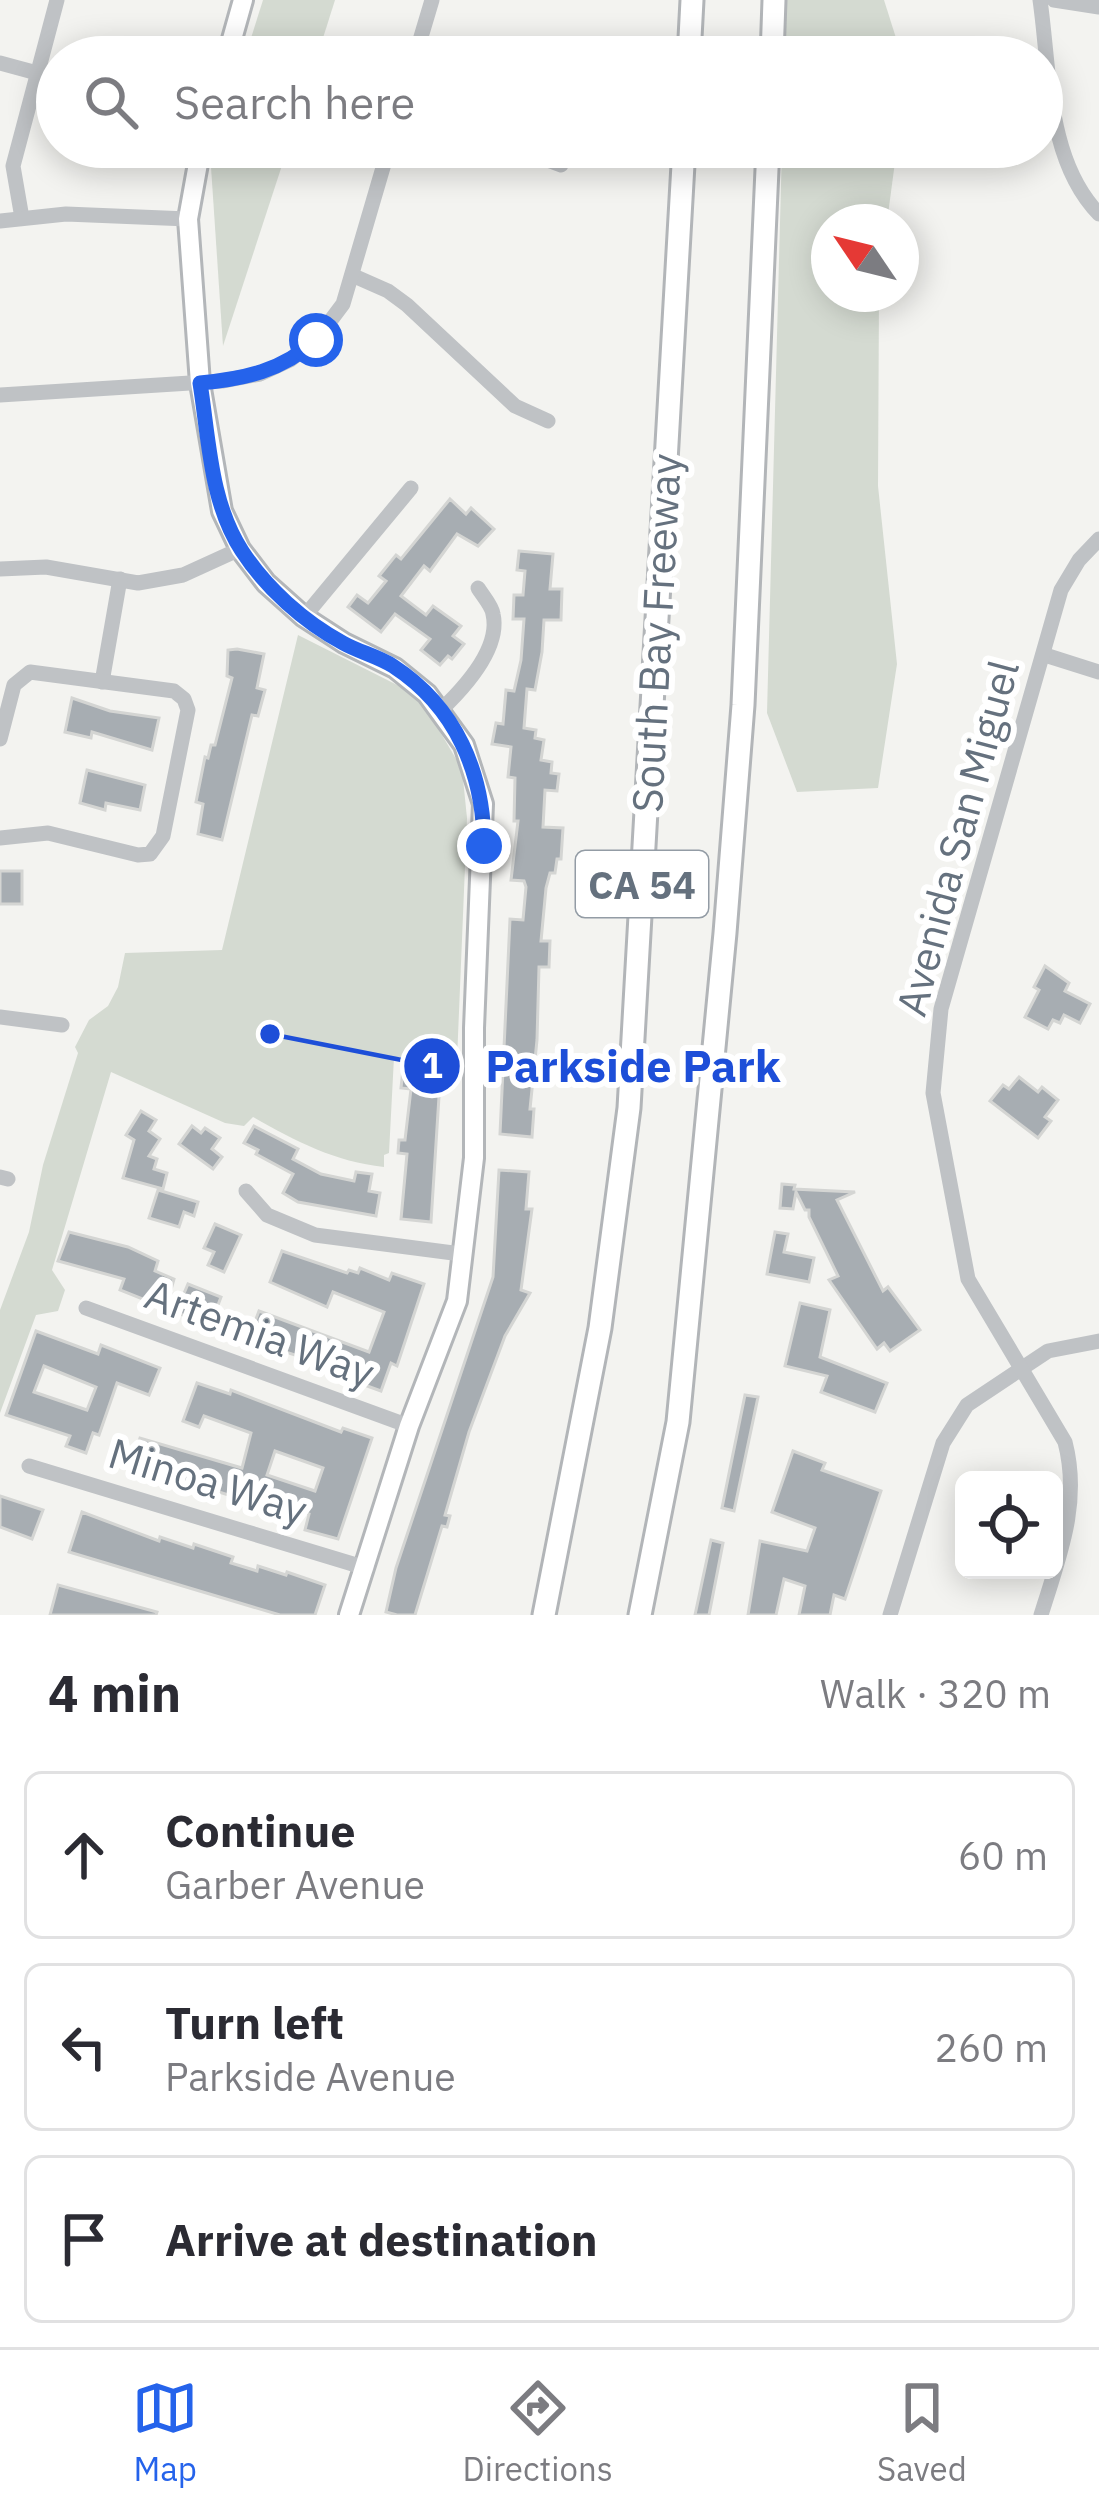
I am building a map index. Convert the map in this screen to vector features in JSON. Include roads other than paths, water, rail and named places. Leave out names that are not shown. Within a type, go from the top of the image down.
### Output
[{"type":"highway","points":[[689,36],[692,0]]},
{"type":"highway","points":[[773,36],[774,0]]},
{"type":"highway","name":"South Bay Freeway","points":[[544,1615],[601,1328],[629,1108],[683,168]]},
{"type":"highway","name":"South Bay Freeway","points":[[640,1615],[678,1422],[724,933],[743,705],[767,168]]},
{"type":"main road","points":[[232,36],[243,0]]},
{"type":"main road","points":[[197,168],[188,219],[200,383],[221,511],[240,549],[266,583],[344,644],[395,668],[441,710],[472,764],[483,805],[474,1158],[457,1301],[410,1426],[349,1615]]},
{"type":"street","points":[[47,36],[57,0]]},
{"type":"street","points":[[421,36],[432,0]]},
{"type":"street","points":[[1040,0],[1045,36]]},
{"type":"street","points":[[1054,0],[1099,7]]},
{"type":"street","points":[[0,63],[36,73]]},
{"type":"street","points":[[22,218],[13,166],[36,77]]},
{"type":"street","points":[[1063,152],[1074,181],[1099,214]]},
{"type":"street","points":[[0,395],[200,383],[260,374],[304,351],[335,317],[354,276],[383,168]]},
{"type":"street","points":[[0,221],[66,214],[188,219]]},
{"type":"street","points":[[354,276],[407,305],[515,406],[548,421]]},
{"type":"street","points":[[304,617],[410,488]]},
{"type":"street","name":"Avenida San Miguel","points":[[1041,1615],[1071,1516],[1072,1468],[1065,1442],[968,1279],[933,1093],[941,1009],[1061,590],[1099,539]]},
{"type":"street","points":[[0,569],[46,567],[138,583],[183,575],[240,549]]},
{"type":"street","points":[[102,682],[120,579]]},
{"type":"street","points":[[441,710],[466,687],[484,657],[494,613],[478,588]]},
{"type":"street","points":[[1045,655],[1099,672]]},
{"type":"street","points":[[0,740],[9,698],[24,674],[38,671],[174,692],[188,710],[161,842],[150,854],[48,833],[0,838]]},
{"type":"street","points":[[0,1017],[62,1025]]},
{"type":"street","points":[[246,1191],[267,1215],[315,1234],[461,1254]]},
{"type":"street","name":"Artemia Way","points":[[86,1308],[410,1426]]},
{"type":"street","points":[[890,1615],[943,1443],[967,1406],[1048,1351],[1099,1341]]},
{"type":"street","name":"Minoa Way","points":[[28,1466],[366,1568]]},
{"type":"place","name":"Parkside Park","points":[[270,1034]]}]
